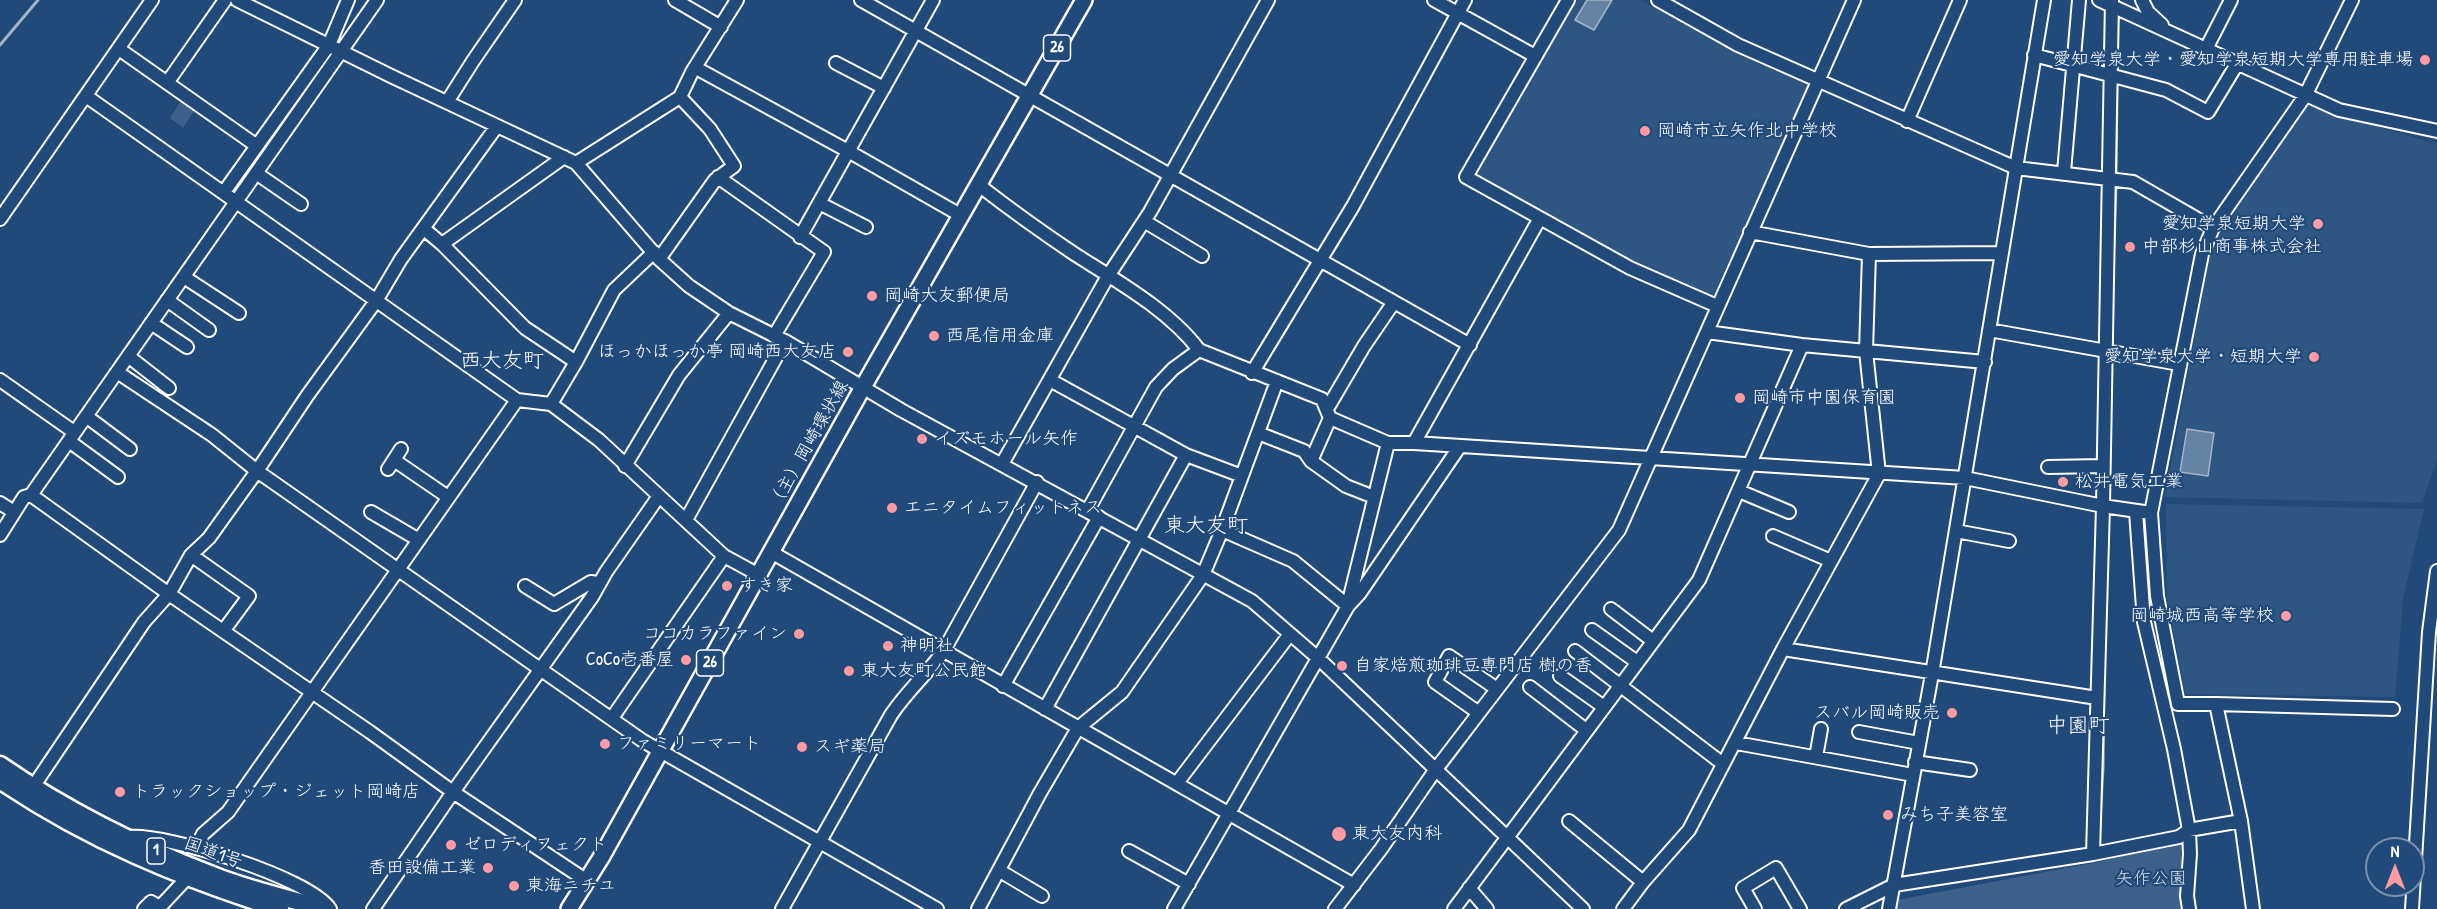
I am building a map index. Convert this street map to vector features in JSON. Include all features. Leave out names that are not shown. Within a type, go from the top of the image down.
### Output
[{"type":"highway","name":"国道1号","points":[[0,765],[33,788],[123,838],[226,880],[325,909]]},
{"type":"highway","name":"国道1号","points":[[0,780],[26,798],[117,849],[213,888],[280,909]]},
{"type":"main road","name":"（主）岡崎環状線","points":[[569,909],[587,881],[863,387],[980,186],[1084,0]]},
{"type":"street","points":[[0,219],[152,0]]},
{"type":"street","points":[[167,83],[225,0]]},
{"type":"street","points":[[237,0],[576,163],[657,256],[689,286],[729,313],[779,338],[901,410],[1037,482],[1252,602],[1318,658],[1583,909]]},
{"type":"street","points":[[224,192],[329,45],[348,0]]},
{"type":"street","points":[[0,535],[24,497],[31,495],[377,0]]},
{"type":"street","points":[[447,102],[515,0]]},
{"type":"street","points":[[675,0],[721,27]]},
{"type":"street","points":[[576,163],[680,97],[736,0]]},
{"type":"street","points":[[861,0],[1171,173],[1320,261],[1470,345]]},
{"type":"street","points":[[800,237],[933,0]]},
{"type":"street","points":[[1002,464],[1108,276],[1144,221],[1268,0]]},
{"type":"street","points":[[1434,0],[1535,56]]},
{"type":"street","points":[[1252,372],[1353,206],[1465,0]]},
{"type":"street","points":[[1568,0],[1466,177],[1630,268],[1717,306]]},
{"type":"street","points":[[1335,909],[1436,769],[1619,530],[1854,0]]},
{"type":"street","points":[[1907,121],[1960,0]]},
{"type":"street","points":[[1889,909],[1932,674],[2044,0]]},
{"type":"street","points":[[2064,172],[2079,0]]},
{"type":"street","points":[[2098,0],[2112,3],[2185,41],[2339,110],[2437,131]]},
{"type":"street","points":[[2142,0],[2148,12],[2159,23],[2185,41]]},
{"type":"street","points":[[2206,49],[2231,0]]},
{"type":"street","points":[[2352,0],[2305,96],[2213,228],[2202,254],[2151,513],[2157,596],[2178,704],[2393,709]]},
{"type":"street","points":[[1662,1],[1738,45],[2016,168],[2133,182],[2213,228]]},
{"type":"street","points":[[2093,854],[2103,506],[2112,3]]},
{"type":"street","points":[[119,49],[257,146]]},
{"type":"street","points":[[2034,55],[2166,90],[2208,112],[2237,64]]},
{"type":"street","points":[[836,63],[884,88]]},
{"type":"street","points":[[696,68],[962,216]]},
{"type":"street","points":[[86,96],[517,400],[551,404],[599,440],[724,556],[759,575]]},
{"type":"street","points":[[551,404],[614,290],[657,256],[718,177],[734,166],[710,129],[680,97]]},
{"type":"street","points":[[33,788],[144,622],[169,594],[191,555],[208,538],[256,471],[376,301],[401,259],[497,126]]},
{"type":"street","points":[[442,244],[564,157]]},
{"type":"street","points":[[256,173],[301,204]]},
{"type":"street","points":[[686,520],[824,252],[718,177]]},
{"type":"street","points":[[980,186],[1032,226],[1161,313],[1199,350],[1322,399],[1329,413],[1388,443],[1965,478],[2103,506],[2151,513]]},
{"type":"street","points":[[819,203],[866,227]]},
{"type":"street","points":[[1414,443],[1540,219]]},
{"type":"street","points":[[1144,221],[1202,256]]},
{"type":"street","points":[[424,230],[442,244],[525,328],[576,362]]},
{"type":"street","points":[[1750,232],[1869,254],[2002,253]]},
{"type":"street","points":[[1623,909],[1643,882],[1689,830],[1783,649],[1879,474],[1866,351],[1869,254]]},
{"type":"street","points":[[184,277],[239,314]]},
{"type":"street","points":[[167,300],[208,330]]},
{"type":"street","points":[[1311,461],[1329,413],[1364,346],[1394,302]]},
{"type":"street","points":[[625,466],[678,375],[729,313]]},
{"type":"street","points":[[151,323],[187,347]]},
{"type":"street","points":[[1989,330],[2179,364]]},
{"type":"street","points":[[1707,332],[1802,345],[1985,362]]},
{"type":"street","points":[[1454,909],[1699,580],[1802,345]]},
{"type":"street","points":[[1088,510],[1156,387],[1173,369],[1199,350]]},
{"type":"street","points":[[128,356],[169,388]]},
{"type":"street","points":[[117,372],[212,435],[256,471],[660,750],[937,909]]},
{"type":"street","points":[[0,380],[72,436],[118,477]]},
{"type":"street","points":[[1050,380],[1186,455],[1242,476]]},
{"type":"street","points":[[978,909],[1078,728],[1122,692],[1203,575],[1277,381]]},
{"type":"street","points":[[197,846],[203,834],[228,812],[517,400]]},
{"type":"street","points":[[86,416],[130,449]]},
{"type":"street","points":[[1258,432],[1304,451],[1311,461],[1346,486],[1374,497]]},
{"type":"street","points":[[1348,606],[1388,443]]},
{"type":"street","points":[[1174,909],[1348,606],[1360,593],[1460,446]]},
{"type":"street","points":[[1045,709],[1186,455]]},
{"type":"street","points":[[394,459],[448,497]]},
{"type":"street","points":[[2048,467],[2103,466]]},
{"type":"street","points":[[782,909],[896,707],[906,692],[926,675],[943,652],[1037,482]]},
{"type":"street","points":[[1739,491],[1789,512]]},
{"type":"street","points":[[31,495],[453,792],[587,881]]},
{"type":"street","points":[[373,909],[592,597],[598,583],[659,496]]},
{"type":"street","points":[[0,503],[14,512]]},
{"type":"street","points":[[371,512],[419,540]]},
{"type":"street","points":[[2136,512],[2144,622],[2174,749],[2189,830],[2188,909]]},
{"type":"street","points":[[1004,686],[1099,517]]},
{"type":"street","points":[[1222,530],[1293,561],[1348,606]]},
{"type":"street","points":[[1956,531],[2009,541]]},
{"type":"street","points":[[1773,536],[1831,561]]},
{"type":"street","points":[[771,552],[1354,885]]},
{"type":"street","points":[[191,555],[249,596],[224,630]]},
{"type":"street","points":[[612,718],[724,556]]},
{"type":"street","points":[[2412,909],[2429,632],[2437,571]]},
{"type":"street","points":[[525,586],[554,604],[591,582],[598,583]]},
{"type":"street","points":[[1611,609],[1653,641]]},
{"type":"street","points":[[1592,630],[1637,662]]},
{"type":"street","points":[[1177,783],[1290,634]]},
{"type":"street","points":[[1783,649],[2097,698]]},
{"type":"street","points":[[1575,651],[1723,764]]},
{"type":"street","points":[[1479,713],[1435,682],[1449,656],[1497,689]]},
{"type":"street","points":[[1560,676],[1604,707]]},
{"type":"street","points":[[1530,687],[1586,730]]},
{"type":"street","points":[[2216,704],[2241,821],[2253,909]]},
{"type":"street","points":[[1816,757],[1821,729]]},
{"type":"street","points":[[1859,732],[1919,742]]},
{"type":"street","points":[[1736,743],[1912,775]]},
{"type":"street","points":[[1915,762],[1970,770]]},
{"type":"street","points":[[1569,821],[1643,882]]},
{"type":"street","points":[[1846,909],[1894,885],[2093,854],[2179,837],[2189,830],[2241,821]]},
{"type":"street","points":[[123,838],[136,837],[197,846],[276,875],[324,900],[330,909]]},
{"type":"street","points":[[1129,851],[1189,884]]},
{"type":"street","points":[[226,880],[230,860]]},
{"type":"street","points":[[1755,909],[1743,888],[1776,868],[1800,909]]},
{"type":"street","points":[[1000,871],[1042,896]]},
{"type":"street","points":[[144,909],[151,902],[159,908],[187,878]]},
{"type":"street","points":[[1469,888],[1487,909]]},
{"type":"shaded area","name":"岡崎市立矢作北中学校","points":[[1577,0],[1641,0],[1724,47],[1807,83],[1809,87],[1712,297],[1640,265],[1475,175]]},
{"type":"shaded area","points":[[1587,0],[1612,0],[1594,30],[1575,20]]},
{"type":"shaded area","name":"愛知学泉大学・短期大学","points":[[2305,105],[2437,144],[2437,459],[2422,503],[2165,497],[2210,255],[2222,232]]},
{"type":"shaded area","points":[[2187,429],[2214,433],[2208,476],[2180,472]]},
{"type":"shaded area","name":"岡崎城西高等学校","points":[[2166,504],[2424,509],[2403,598],[2395,697],[2185,694],[2167,597]]},
{"type":"green space","points":[[182,99],[196,108],[183,128],[170,118]]},
{"type":"green space","name":"矢作公園","points":[[2182,841],[2180,895],[2182,909],[1895,909],[1897,900],[2098,862]]},
{"type":"waterway","points":[[0,45],[38,0]]},
{"type":"waterway","points":[[2117,73],[2118,14]]},
{"type":"waterway","points":[[2116,175],[2117,80]]},
{"type":"waterway","points":[[2114,247],[2116,182]]},
{"type":"waterway","points":[[2099,838],[2103,768],[2104,665]]},
{"type":"waterway","points":[[1444,770],[1485,715]]},
{"type":"waterway","points":[[1426,794],[1438,778]]},
{"type":"place","name":"愛知学泉大学・愛知学泉短期大学専用駐車場","points":[[2425,60]]},
{"type":"place","name":"岡崎市立矢作北中学校","points":[[1645,131]]},
{"type":"place","name":"愛知学泉短期大学","points":[[2318,224]]},
{"type":"place","name":"中部杉山商事株式会社","points":[[2130,247]]},
{"type":"place","name":"岡崎大友郵便局","points":[[872,296]]},
{"type":"place","name":"西尾信用金庫","points":[[934,336]]},
{"type":"place","name":"ほっかほっか亭 岡崎西大友店","points":[[848,352]]},
{"type":"place","name":"愛知学泉大学・短期大学","points":[[2314,357]]},
{"type":"place","name":"岡崎市中園保育園","points":[[1740,398]]},
{"type":"place","name":"イズモホール矢作","points":[[922,439]]},
{"type":"place","name":"松井電気工業","points":[[2063,482]]},
{"type":"place","name":"エニタイムフィットネス","points":[[892,508]]},
{"type":"place","name":"すき家","points":[[727,586]]},
{"type":"place","name":"岡崎城西高等学校","points":[[2286,616]]},
{"type":"place","name":"ココカラファイン","points":[[799,634]]},
{"type":"place","name":"神明社","points":[[888,646]]},
{"type":"place","name":"CoCo壱番屋","points":[[686,660]]},
{"type":"place","name":"自家焙煎珈琲豆専門店 樹の香","points":[[1342,666]]},
{"type":"place","name":"東大友町公民館","points":[[849,671]]},
{"type":"place","name":"スバル岡崎販売","points":[[1952,713]]},
{"type":"place","name":"ファミリーマート","points":[[605,744]]},
{"type":"place","name":"スギ薬局","points":[[802,747]]},
{"type":"place","name":"トラックショップ・ジェット岡崎店","points":[[120,792]]},
{"type":"place","name":"みち子美容室","points":[[1888,815]]},
{"type":"place","name":"東大友内科","points":[[1339,834]]},
{"type":"place","name":"ゼロディフェクト","points":[[451,845]]},
{"type":"place","name":"香田設備工業","points":[[488,868]]},
{"type":"place","name":"東海ニチユ","points":[[514,886]]},
{"type":"district","name":"西大友町","points":[[502,361]]},
{"type":"district","name":"東大友町","points":[[1206,526]]},
{"type":"district","name":"中園町","points":[[2078,726]]}]
